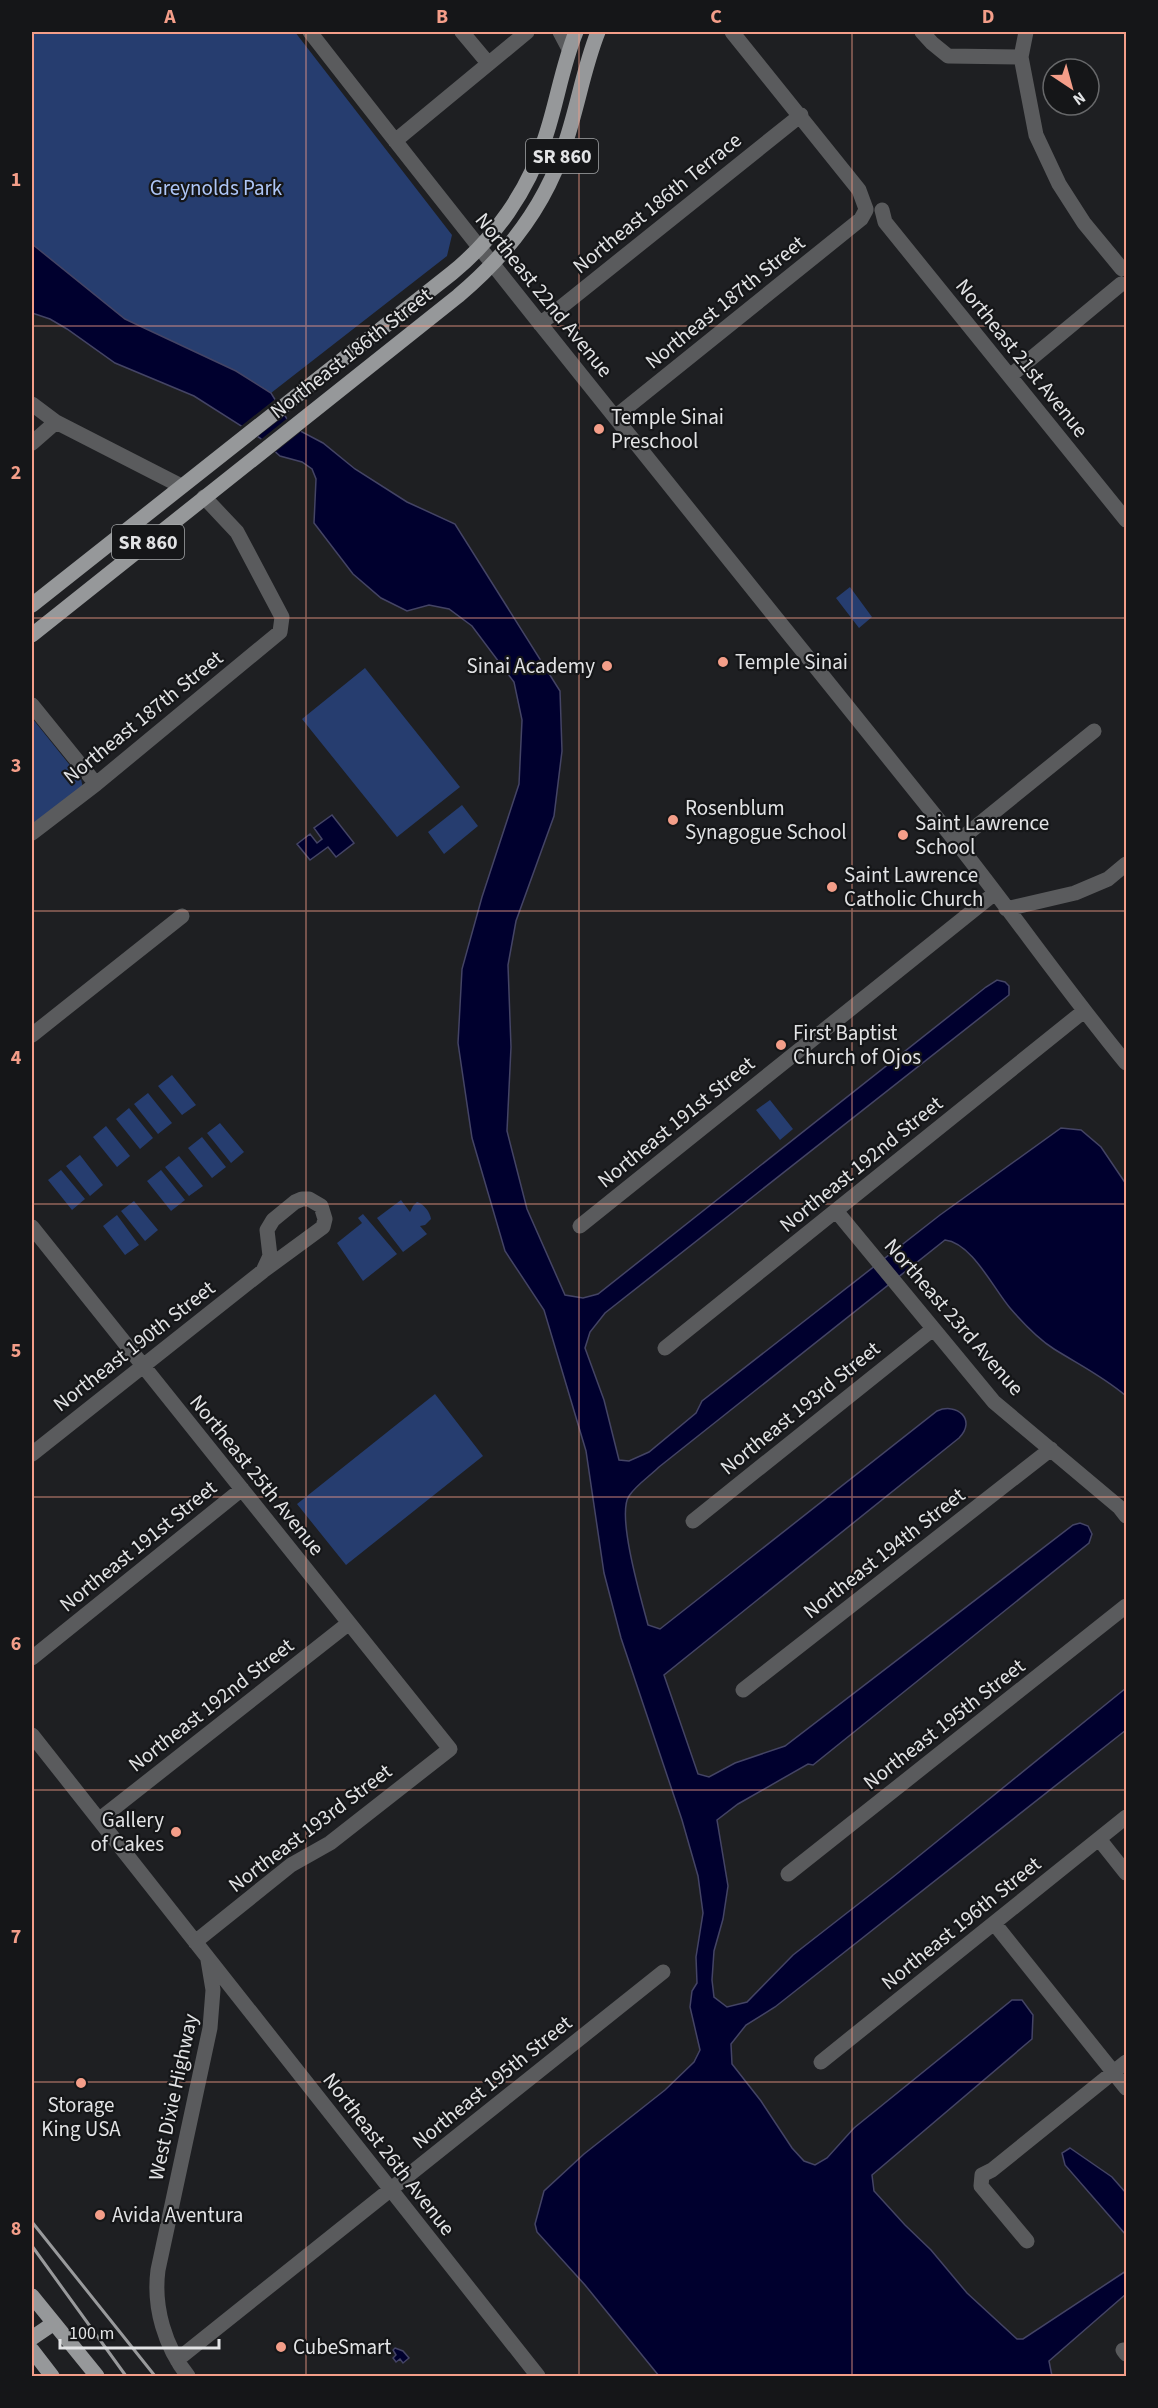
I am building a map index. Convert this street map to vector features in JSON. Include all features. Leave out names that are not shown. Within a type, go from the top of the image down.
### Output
[{"type":"main road","name":"Northeast 186th Street","points":[[32,605],[452,273],[480,248],[512,207],[532,172],[546,136],[569,49],[576,32]]},
{"type":"main road","name":"Northeast 186th Street","points":[[32,635],[458,296],[493,265],[528,221],[553,177],[566,144],[588,60],[598,32]]},
{"type":"main road","points":[[321,377],[334,394]]},
{"type":"main road","points":[[33,2302],[54,2323],[97,2376]]},
{"type":"main road","points":[[32,2338],[54,2323]]},
{"type":"main road","points":[[32,2350],[52,2376]]},
{"type":"street","name":"Northeast 22nd Avenue","points":[[310,32],[540,324],[957,842],[1126,1063]]},
{"type":"street","points":[[462,32],[488,63]]},
{"type":"street","points":[[395,141],[527,32]]},
{"type":"street","points":[[560,32],[569,49]]},
{"type":"street","name":"Northeast 21st Avenue","points":[[732,32],[801,115],[859,190],[873,213],[1010,376],[1126,520]]},
{"type":"street","points":[[922,32],[948,56],[1021,57]]},
{"type":"street","points":[[1010,376],[1124,286],[1118,278],[1124,268],[1084,223],[1059,184],[1036,135],[1021,57],[1026,32]]},
{"type":"street","name":"Northeast 186th Terrace","points":[[540,324],[801,115]]},
{"type":"street","name":"Northeast 187th Street","points":[[615,417],[873,213]]},
{"type":"street","points":[[32,404],[56,422],[181,486]]},
{"type":"street","points":[[32,443],[56,422]]},
{"type":"street","name":"Northeast 187th Street","points":[[32,833],[96,784],[280,632],[282,617],[237,532],[204,497]]},
{"type":"street","points":[[32,705],[96,784]]},
{"type":"street","points":[[957,842],[1094,731]]},
{"type":"street","points":[[1006,909],[1076,893],[1108,879],[1126,864]]},
{"type":"street","name":"Northeast 191st Street","points":[[579,1226],[995,893]]},
{"type":"street","points":[[32,1035],[182,916]]},
{"type":"street","name":"Northeast 192nd Street","points":[[664,1348],[837,1212],[1084,1011]]},
{"type":"street","name":"Northeast 190th Street","points":[[32,1454],[263,1271],[323,1227],[326,1219],[321,1206],[309,1199],[302,1199],[273,1220],[267,1230],[270,1256],[263,1271]]},
{"type":"street","name":"Northeast 23rd Avenue","points":[[837,1212],[994,1402],[1119,1506],[1126,1516]]},
{"type":"street","name":"Northeast 25th Avenue","points":[[32,1227],[450,1749]]},
{"type":"street","name":"Northeast 193rd Street","points":[[693,1521],[933,1329]]},
{"type":"street","name":"Northeast 194th Street","points":[[743,1690],[1052,1449]]},
{"type":"street","name":"Northeast 191st Street","points":[[32,1658],[242,1489]]},
{"type":"street","name":"Northeast 195th Street","points":[[788,1874],[1126,1606]]},
{"type":"street","name":"Northeast 192nd Street","points":[[100,1820],[349,1623]]},
{"type":"street","name":"West Dixie Highway","points":[[32,1735],[207,1957],[213,1990],[211,2020],[157,2278],[157,2300],[161,2320],[177,2360],[188,2376]]},
{"type":"street","name":"Northeast 193rd Street","points":[[195,1942],[291,1864],[330,1843],[450,1749]]},
{"type":"street","name":"Northeast 196th Street","points":[[821,2062],[1126,1816]]},
{"type":"street","points":[[1099,1839],[1126,1873]]},
{"type":"street","points":[[994,1923],[1126,2088]]},
{"type":"street","name":"Northeast 26th Avenue","points":[[207,1957],[538,2376]]},
{"type":"street","name":"Northeast 195th Street","points":[[177,2360],[663,1972]]},
{"type":"street","points":[[1027,2241],[981,2186],[982,2175],[992,2170],[1126,2062]]},
{"type":"green space","name":"Greynolds Park","points":[[32,32],[295,32],[452,235],[447,256],[271,393],[236,371],[125,319],[32,244]]},
{"type":"green space","points":[[850,587],[872,617],[859,628],[836,598]]},
{"type":"green space","points":[[365,668],[460,787],[397,837],[302,719]]},
{"type":"green space","points":[[32,718],[81,779],[83,788],[32,825]]},
{"type":"green space","points":[[462,805],[478,826],[444,854],[428,832]]},
{"type":"green space","points":[[172,1075],[196,1105],[182,1115],[158,1086]]},
{"type":"green space","points":[[148,1093],[172,1123],[158,1134],[134,1104]]},
{"type":"green space","points":[[770,1100],[793,1129],[780,1140],[756,1110]]},
{"type":"green space","points":[[129,1108],[153,1138],[140,1149],[116,1119]]},
{"type":"green space","points":[[220,1123],[244,1152],[231,1163],[207,1133]]},
{"type":"green space","points":[[106,1126],[130,1156],[117,1167],[93,1137]]},
{"type":"green space","points":[[202,1137],[226,1167],[212,1178],[188,1148]]},
{"type":"green space","points":[[80,1155],[103,1185],[90,1196],[66,1166]]},
{"type":"green space","points":[[179,1156],[203,1186],[189,1196],[165,1167]]},
{"type":"green space","points":[[61,1170],[85,1199],[72,1210],[48,1180]]},
{"type":"green space","points":[[161,1170],[185,1200],[171,1211],[147,1181]]},
{"type":"green space","points":[[401,1200],[410,1212],[417,1202],[422,1205],[428,1211],[431,1219],[425,1225],[420,1226],[427,1234],[403,1252],[377,1218]]},
{"type":"green space","points":[[134,1201],[158,1230],[145,1241],[121,1211]]},
{"type":"green space","points":[[363,1214],[397,1254],[363,1281],[337,1243],[362,1223],[358,1218]]},
{"type":"green space","points":[[117,1215],[139,1245],[125,1255],[103,1226]]},
{"type":"green space","points":[[435,1394],[483,1456],[346,1565],[297,1504]]},
{"type":"shaded area","points":[[32,244],[125,319],[236,371],[271,393],[287,419],[302,432],[323,443],[355,469],[407,502],[455,524],[560,691],[562,751],[554,816],[516,921],[508,965],[511,1047],[507,1131],[527,1209],[565,1295],[583,1298],[598,1294],[986,987],[997,980],[1009,986],[1009,995],[605,1313],[590,1332],[585,1348],[604,1400],[619,1460],[629,1461],[649,1452],[696,1413],[702,1401],[940,1215],[1061,1128],[1081,1130],[1101,1147],[1126,1184],[1126,1396],[1036,1335],[1010,1308],[973,1258],[955,1243],[945,1240],[659,1467],[632,1492],[626,1506],[631,1559],[648,1625],[660,1629],[937,1411],[951,1409],[962,1414],[965,1419],[966,1425],[959,1438],[664,1675],[698,1774],[709,1777],[735,1763],[785,1746],[1073,1525],[1080,1523],[1088,1526],[1092,1534],[1089,1543],[813,1765],[808,1764],[738,1804],[717,1820],[728,1886],[723,1919],[714,1951],[712,1980],[714,1997],[727,2007],[747,2002],[793,1955],[1126,1688],[1126,1730],[775,2007],[746,2025],[731,2044],[732,2064],[761,2101],[792,2148],[804,2161],[815,2165],[827,2158],[854,2128],[1012,2000],[1022,2000],[1033,2015],[1032,2039],[872,2175],[874,2191],[931,2250],[967,2293],[1017,2339],[1023,2339],[1126,2271],[1126,2294],[1049,2361],[1052,2376],[659,2376],[585,2285],[537,2232],[535,2224],[544,2191],[584,2154],[665,2090],[694,2062],[700,2050],[690,2007],[692,1991],[697,1983],[696,1957],[703,1913],[698,1876],[682,1820],[621,1638],[604,1573],[586,1451],[544,1310],[505,1251],[472,1138],[458,1043],[462,969],[482,897],[519,784],[522,720],[514,682],[472,626],[449,609],[429,605],[407,611],[381,598],[353,574],[314,523],[316,479],[312,469],[302,462],[280,456],[260,438],[194,396],[115,363],[67,329],[50,319],[32,313]]},
{"type":"shaded area","points":[[332,815],[354,843],[336,857],[328,847],[310,860],[297,844],[310,834],[317,843],[322,839],[314,828]]},
{"type":"shaded area","points":[[1070,2148],[1112,2177],[1126,2193],[1126,2235],[1065,2165],[1062,2153]]},
{"type":"shaded area","points":[[395,2348],[403,2351],[409,2358],[403,2363],[400,2359],[396,2362],[393,2358],[396,2355],[393,2350]]},
{"type":"pier","points":[[278,397],[287,414],[256,438],[240,427]]},
{"type":"pier","points":[[289,417],[303,430],[273,454],[259,441]]},
{"type":"railway","points":[[32,2222],[155,2376]]},
{"type":"railway","points":[[32,2246],[126,2376]]},
{"type":"place","name":"Temple Sinai Preschool","points":[[599,429]]},
{"type":"place","name":"Temple Sinai","points":[[723,662]]},
{"type":"place","name":"Sinai Academy","points":[[607,666]]},
{"type":"place","name":"Rosenblum Synagogue School","points":[[673,820]]},
{"type":"place","name":"Saint Lawrence School","points":[[903,835]]},
{"type":"place","name":"Saint Lawrence Catholic Church","points":[[832,887]]},
{"type":"place","name":"First Baptist Church of Ojos","points":[[781,1045]]},
{"type":"place","name":"Gallery of Cakes","points":[[176,1832]]},
{"type":"place","name":"Storage King USA","points":[[81,2083]]},
{"type":"place","name":"Avida Aventura","points":[[100,2215]]},
{"type":"place","name":"CubeSmart","points":[[281,2347]]}]
